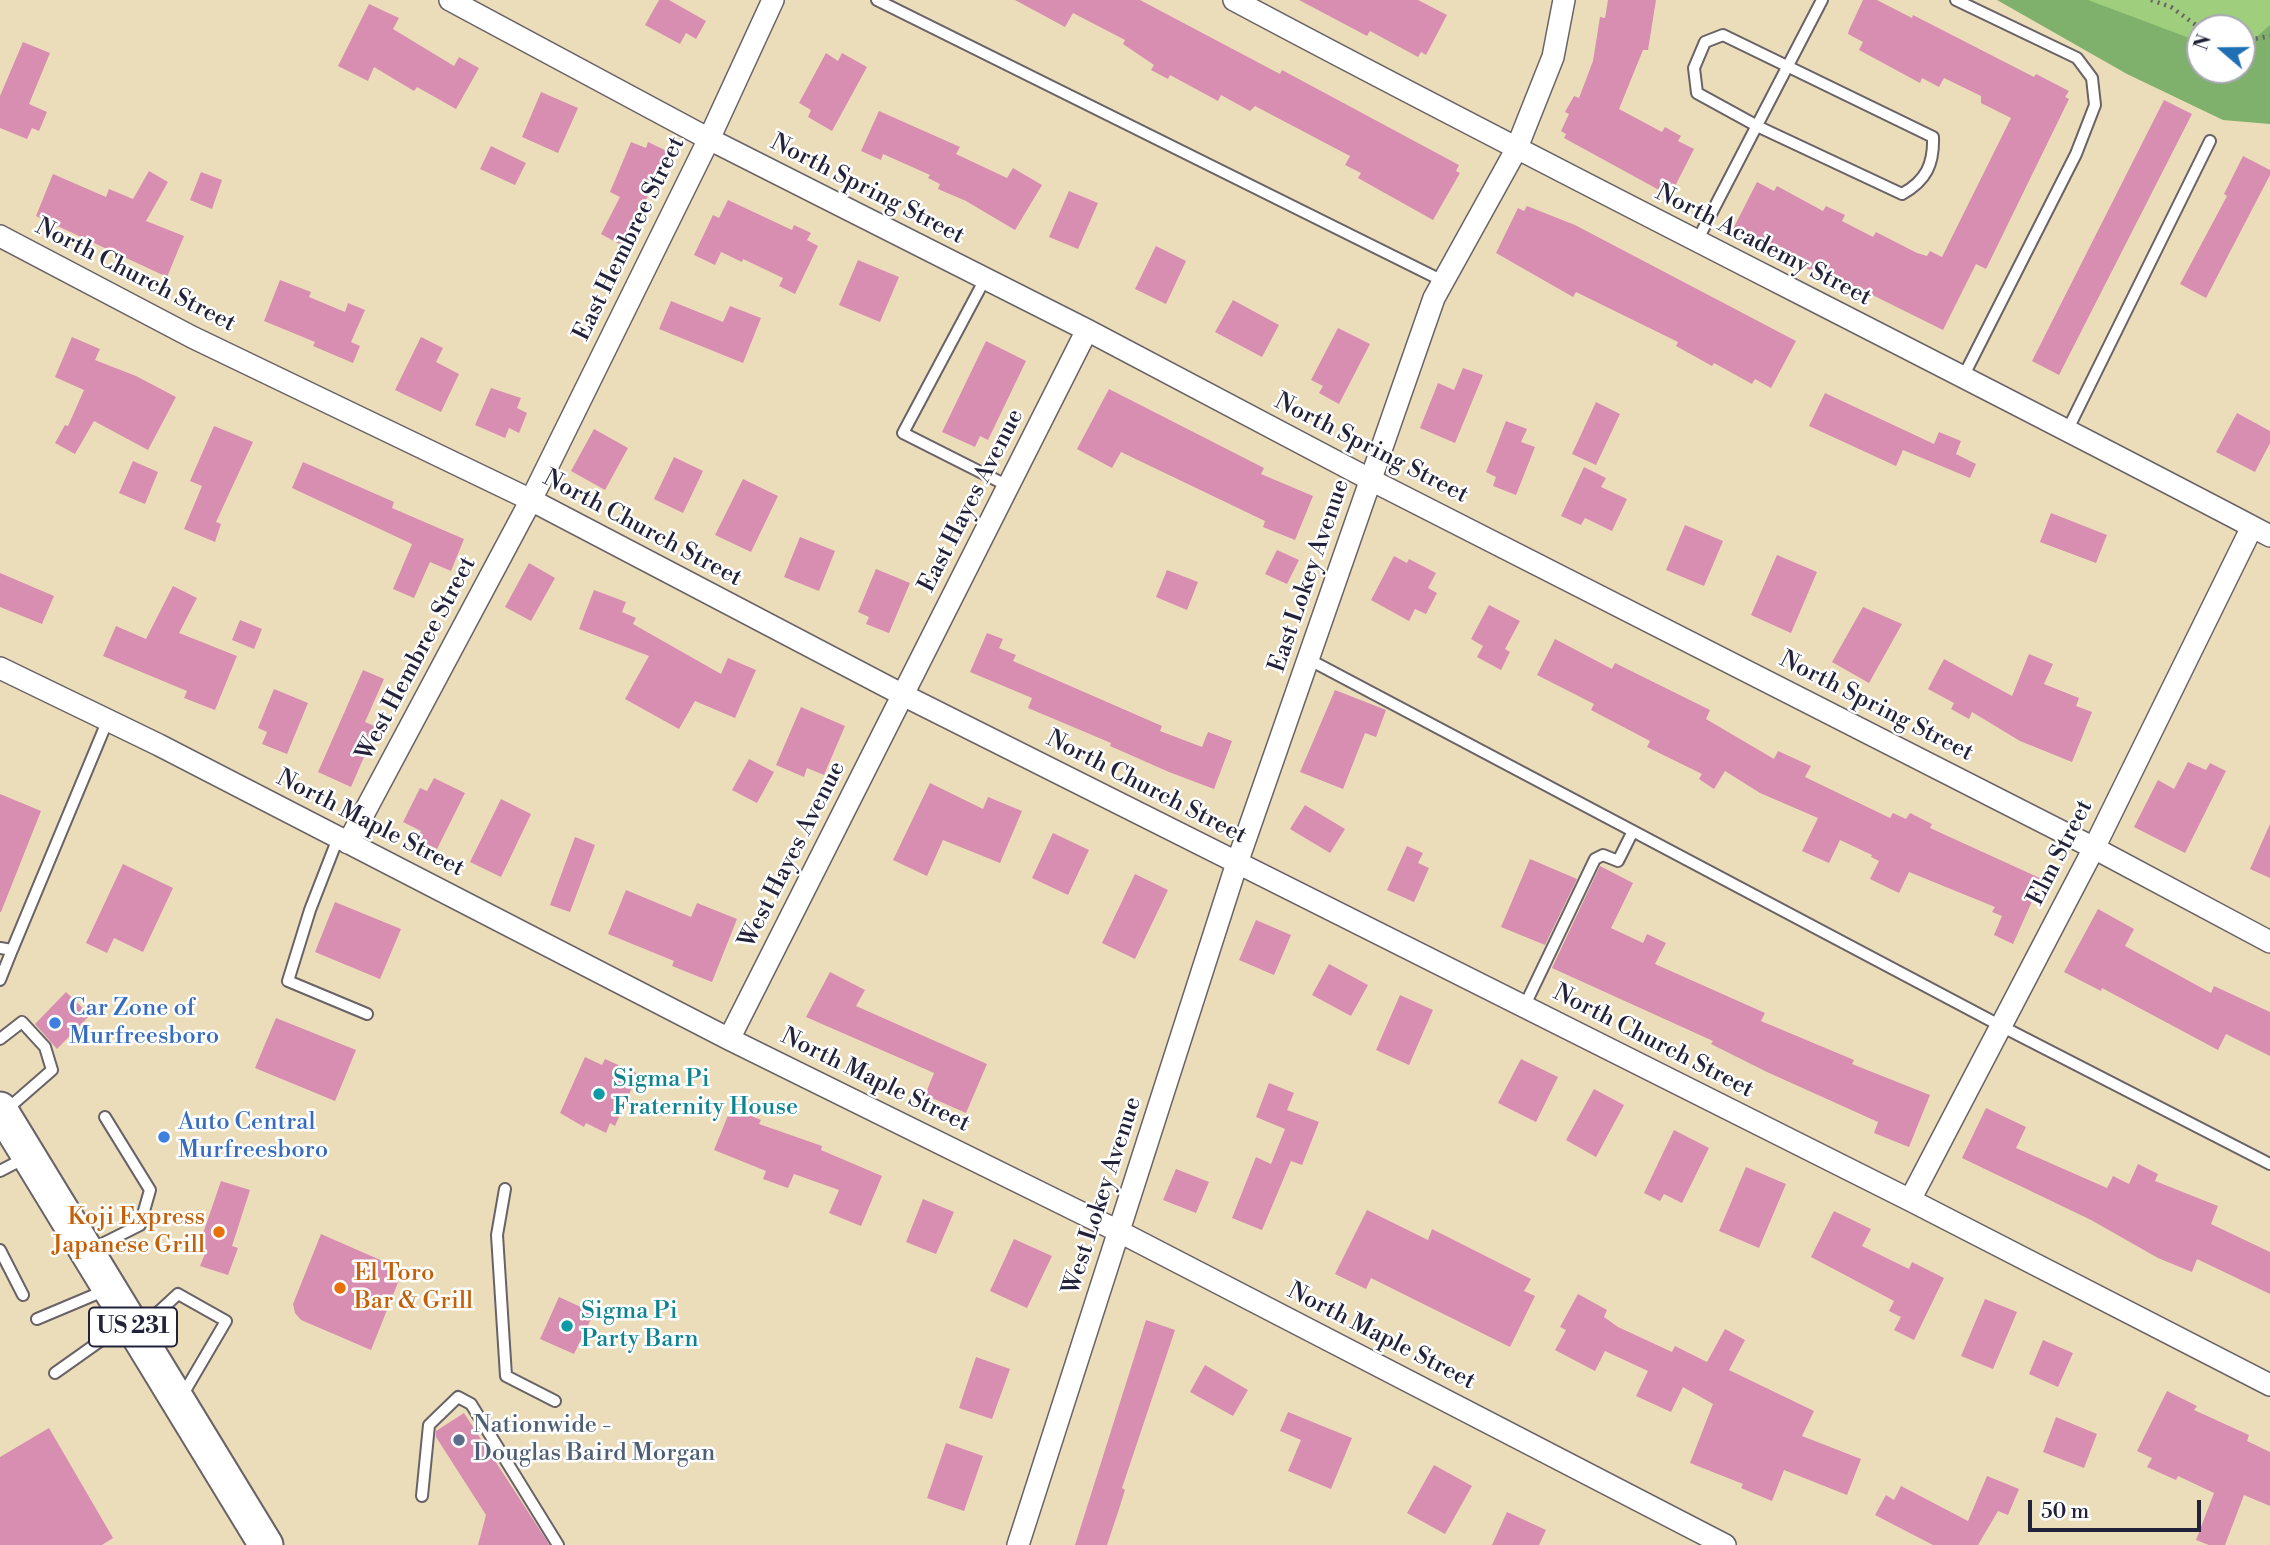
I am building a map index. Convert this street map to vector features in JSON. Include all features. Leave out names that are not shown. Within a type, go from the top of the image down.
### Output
[{"type":"main road","name":"US 231","points":[[1,1111],[133,1326],[258,1542]]},
{"type":"street","name":"North Spring Street","points":[[450,0],[709,139],[1087,330],[1371,480],[2094,848],[2270,942]]},
{"type":"street","name":"East Hembree Street","points":[[531,500],[709,139],[773,0]]},
{"type":"street","name":"North Academy Street","points":[[1234,0],[1516,150],[2261,531]]},
{"type":"street","name":"East Lokey Avenue","points":[[1237,863],[1434,298],[1516,150],[1553,57],[1564,0]]},
{"type":"street","name":"North Church Street","points":[[0,236],[192,337],[531,500],[903,695],[1910,1200],[2270,1385]]},
{"type":"street","name":"East Hayes Avenue","points":[[903,695],[1087,330]]},
{"type":"street","name":"West Hembree Street","points":[[343,840],[531,500]]},
{"type":"street","name":"Elm Street","points":[[1910,1200],[2261,531]]},
{"type":"street","name":"North Maple Street","points":[[0,668],[159,745],[729,1039],[1120,1232],[1725,1545]]},
{"type":"street","name":"West Hayes Avenue","points":[[729,1039],[903,695]]},
{"type":"street","name":"West Lokey Avenue","points":[[1018,1545],[1237,863]]},
{"type":"lane","points":[[877,0],[1443,281]]},
{"type":"lane","points":[[1697,241],[1759,127],[1822,0]]},
{"type":"lane","points":[[1956,0],[2077,58],[2092,78],[2095,105],[2076,154],[1963,377]]},
{"type":"lane","points":[[1723,35],[1933,137],[1934,157],[1921,184],[1902,194],[1759,127],[1697,93],[1694,68],[1705,42],[1723,35]]},
{"type":"lane","points":[[2067,431],[2210,141]]},
{"type":"lane","points":[[985,279],[903,433],[1008,486]]},
{"type":"lane","points":[[1308,659],[2001,1026],[2270,1164]]},
{"type":"lane","points":[[0,980],[107,722]]},
{"type":"lane","points":[[1524,1007],[1595,859],[1604,855],[1618,861],[1633,831]]},
{"type":"lane","points":[[343,840],[310,910],[288,981],[367,1014]]},
{"type":"lane","points":[[0,948],[12,950]]},
{"type":"lane","points":[[0,1039],[22,1022],[45,1047],[52,1070],[1,1111]]},
{"type":"lane","points":[[87,1252],[140,1225],[150,1190],[105,1117]]},
{"type":"lane","points":[[0,1171],[29,1156]]},
{"type":"lane","points":[[505,1189],[497,1235],[506,1376],[555,1401]]},
{"type":"lane","points":[[0,1250],[23,1295]]},
{"type":"lane","points":[[37,1319],[110,1289]]},
{"type":"lane","points":[[55,1373],[133,1326],[178,1294],[226,1321],[178,1402]]},
{"type":"lane","points":[[422,1496],[429,1425],[458,1397],[471,1404],[558,1545]]},
{"type":"path","points":[[2151,0],[2171,7],[2186,18]]},
{"type":"green space","points":[[1997,0],[2088,0],[2186,37],[2186,84],[2256,84],[2256,38],[2270,25],[2270,124],[2223,120],[2127,74]]},
{"type":"green space","points":[[2059,0],[2270,0],[2270,110],[2220,84],[2256,84],[2256,14],[2186,14],[2186,66]]},
{"type":"building","points":[[659,0],[669,0],[706,21],[696,39],[686,33],[680,44],[645,25]]},
{"type":"building","points":[[1015,0],[1140,0],[1280,74],[1282,70],[1459,165],[1456,171],[1460,173],[1433,220],[1358,178],[1361,173],[1345,165],[1350,156],[1255,106],[1250,111],[1221,95],[1218,101],[1170,75],[1168,79],[1151,70],[1154,65],[1123,44],[1125,40],[1073,13],[1065,27]]},
{"type":"building","points":[[1299,0],[1418,0],[1447,15],[1426,55],[1421,52],[1418,57],[1370,31],[1367,36]]},
{"type":"building","points":[[1608,0],[1656,0],[1648,50],[1643,50],[1619,109],[1662,132],[1665,127],[1681,136],[1678,141],[1694,149],[1670,196],[1564,138],[1566,134],[1561,131],[1569,114],[1565,112],[1574,96],[1579,98],[1593,61],[1600,17],[1605,18]]},
{"type":"building","points":[[1863,0],[1877,0],[1912,18],[1913,15],[2034,77],[2036,74],[2069,91],[2065,97],[2069,99],[1986,269],[1976,264],[1943,330],[1828,273],[1825,278],[1733,229],[1757,182],[1774,191],[1777,186],[1823,211],[1826,206],[1845,215],[1842,221],[1873,237],[1876,232],[1917,253],[1927,256],[1930,251],[1942,257],[2011,118],[1981,103],[1981,96],[1944,78],[1939,87],[1922,78],[1920,83],[1859,50],[1863,42],[1848,34]]},
{"type":"building","points":[[369,4],[399,18],[393,29],[454,66],[459,57],[479,68],[456,109],[417,87],[414,91],[374,67],[368,81],[338,66]]},
{"type":"building","points":[[23,42],[50,53],[29,104],[47,112],[39,131],[32,128],[27,139],[0,128],[0,96]]},
{"type":"building","points":[[826,53],[838,61],[842,53],[867,67],[832,131],[808,117],[811,110],[799,103]]},
{"type":"building","points":[[541,92],[578,108],[558,153],[522,137]]},
{"type":"building","points":[[2164,100],[2192,114],[2059,375],[2032,361]]},
{"type":"building","points":[[879,111],[960,147],[956,154],[1007,178],[1013,168],[1042,185],[1015,230],[966,201],[938,189],[940,184],[928,178],[930,175],[883,154],[881,160],[861,151]]},
{"type":"building","points":[[631,142],[646,148],[648,142],[667,151],[643,207],[640,205],[621,245],[601,234],[620,197],[610,192]]},
{"type":"building","points":[[491,146],[526,163],[515,185],[480,169]]},
{"type":"building","points":[[2243,156],[2270,170],[2270,175],[2206,298],[2180,284],[2227,196],[2224,194]]},
{"type":"building","points":[[149,171],[168,182],[146,221],[184,236],[167,277],[36,216],[53,174],[106,197],[109,189],[133,199]]},
{"type":"building","points":[[201,172],[222,180],[212,209],[190,200]]},
{"type":"building","points":[[1069,191],[1098,203],[1078,249],[1049,237]]},
{"type":"building","points":[[728,200],[792,230],[794,225],[811,233],[807,240],[818,246],[795,294],[779,286],[783,278],[743,259],[742,262],[721,252],[715,265],[694,255],[713,215],[719,218]]},
{"type":"building","points":[[1527,206],[1575,225],[1796,341],[1771,388],[1755,379],[1752,384],[1714,363],[1712,366],[1676,346],[1678,342],[1576,292],[1573,297],[1496,253],[1518,208],[1524,211]]},
{"type":"building","points":[[1156,246],[1186,261],[1166,304],[1135,289]]},
{"type":"building","points":[[858,260],[899,277],[880,322],[839,305]]},
{"type":"building","points":[[280,280],[311,292],[309,297],[345,312],[348,303],[365,310],[351,342],[360,346],[353,363],[313,346],[315,342],[264,321]]},
{"type":"building","points":[[1233,300],[1279,325],[1262,357],[1215,332]]},
{"type":"building","points":[[671,301],[723,322],[730,306],[761,318],[743,363],[659,329]]},
{"type":"building","points":[[1338,328],[1370,344],[1339,404],[1319,393],[1323,386],[1311,380]]},
{"type":"building","points":[[72,337],[100,349],[95,360],[136,376],[176,397],[148,450],[94,421],[75,454],[55,443],[65,425],[68,426],[84,390],[55,377]]},
{"type":"building","points":[[421,337],[443,348],[436,362],[459,374],[441,412],[395,390]]},
{"type":"building","points":[[986,341],[1026,361],[988,440],[980,436],[975,447],[942,432]]},
{"type":"building","points":[[1463,368],[1483,375],[1455,443],[1420,428],[1438,383],[1454,390]]},
{"type":"building","points":[[491,388],[521,398],[517,408],[527,413],[519,433],[509,428],[505,438],[475,425]]},
{"type":"building","points":[[1109,389],[1264,468],[1261,474],[1313,496],[1295,540],[1263,527],[1265,521],[1121,452],[1112,468],[1077,449]]},
{"type":"building","points":[[1825,393],[1934,444],[1939,432],[1961,441],[1956,454],[1976,464],[1970,478],[1903,450],[1896,466],[1809,426]]},
{"type":"building","points":[[1596,402],[1620,414],[1596,465],[1572,454]]},
{"type":"building","points":[[2237,413],[2270,431],[2270,443],[2255,472],[2216,452]]},
{"type":"building","points":[[1506,421],[1527,429],[1521,442],[1535,447],[1516,495],[1493,486],[1496,477],[1486,472]]},
{"type":"building","points":[[214,426],[253,442],[216,522],[221,524],[215,542],[184,529],[202,486],[190,481]]},
{"type":"building","points":[[594,429],[628,448],[605,490],[571,471]]},
{"type":"building","points":[[674,457],[703,471],[683,513],[654,499]]},
{"type":"building","points":[[133,461],[158,472],[145,504],[119,493]]},
{"type":"building","points":[[303,462],[394,502],[392,508],[464,539],[451,571],[430,562],[414,598],[393,589],[412,544],[292,488]]},
{"type":"building","points":[[1584,467],[1606,478],[1601,487],[1627,499],[1612,531],[1585,518],[1581,525],[1561,516]]},
{"type":"building","points":[[743,479],[778,496],[751,552],[715,535]]},
{"type":"building","points":[[2051,513],[2107,535],[2096,563],[2040,542]]},
{"type":"building","points":[[1685,525],[1723,541],[1704,586],[1666,570]]},
{"type":"building","points":[[800,537],[835,551],[819,591],[784,577]]},
{"type":"building","points":[[1277,550],[1299,560],[1287,584],[1265,574]]},
{"type":"building","points":[[1777,555],[1817,572],[1791,633],[1751,615]]},
{"type":"building","points":[[1394,556],[1407,563],[1409,559],[1436,573],[1428,588],[1437,593],[1426,614],[1415,609],[1409,621],[1371,600]]},
{"type":"building","points":[[529,563],[555,578],[531,621],[505,607]]},
{"type":"building","points":[[876,569],[910,583],[889,633],[866,624],[869,617],[858,612]]},
{"type":"building","points":[[1167,570],[1198,582],[1187,610],[1156,597]]},
{"type":"building","points":[[0,573],[54,596],[42,624],[0,607]]},
{"type":"building","points":[[173,586],[197,598],[179,633],[237,656],[215,710],[184,698],[187,691],[103,656],[116,626],[146,639]]},
{"type":"building","points":[[594,590],[626,602],[622,612],[636,618],[633,624],[721,674],[728,658],[756,670],[735,718],[695,701],[679,729],[625,699],[649,656],[579,629]]},
{"type":"building","points":[[1489,605],[1520,621],[1505,649],[1510,652],[1501,670],[1477,657],[1483,646],[1471,639]]},
{"type":"building","points":[[1863,607],[1902,624],[1869,683],[1832,662]]},
{"type":"building","points":[[240,620],[262,629],[254,649],[232,640]]},
{"type":"building","points":[[987,633],[1003,639],[999,648],[1016,655],[1013,661],[1162,726],[1160,731],[1202,747],[1208,732],[1232,741],[1214,789],[1169,772],[1110,746],[1111,743],[1028,708],[1032,698],[970,672]]},
{"type":"building","points":[[1555,639],[1612,669],[1615,663],[1710,710],[1706,719],[1774,759],[1778,751],[1811,766],[1805,777],[1890,818],[1893,813],[1906,819],[1910,813],[1932,824],[1930,828],[2042,879],[2013,944],[1994,935],[2002,916],[1992,912],[1995,907],[1909,872],[1899,893],[1870,879],[1879,861],[1840,840],[1829,863],[1802,851],[1818,818],[1760,793],[1725,771],[1714,789],[1699,779],[1702,774],[1647,747],[1650,741],[1591,710],[1594,704],[1537,675]]},
{"type":"building","points":[[2029,654],[2053,664],[2044,684],[2079,698],[2076,706],[2092,712],[2072,762],[2020,741],[1972,712],[1969,719],[1951,709],[1954,703],[1928,689],[1944,659],[2012,696]]},
{"type":"building","points":[[363,670],[384,679],[365,722],[377,727],[351,787],[318,772]]},
{"type":"building","points":[[274,689],[308,703],[287,754],[262,744],[267,732],[258,728]]},
{"type":"building","points":[[1335,690],[1386,710],[1376,737],[1365,733],[1343,789],[1300,772]]},
{"type":"building","points":[[801,707],[845,726],[824,775],[807,768],[804,777],[776,765]]},
{"type":"building","points":[[749,759],[774,772],[757,803],[732,790]]},
{"type":"building","points":[[2188,762],[2206,770],[2210,763],[2226,771],[2185,853],[2134,827],[2158,780],[2174,789]]},
{"type":"building","points":[[434,778],[465,793],[437,849],[417,839],[421,831],[403,822],[420,788],[427,791]]},
{"type":"building","points":[[930,783],[983,809],[988,797],[1022,811],[1000,863],[943,840],[927,876],[893,860]]},
{"type":"building","points":[[0,794],[41,811],[1,912],[0,912]]},
{"type":"building","points":[[501,799],[531,814],[501,877],[470,862]]},
{"type":"building","points":[[1305,805],[1345,829],[1330,853],[1290,829]]},
{"type":"building","points":[[2270,824],[2270,878],[2250,869]]},
{"type":"building","points":[[1053,833],[1089,850],[1068,895],[1032,878]]},
{"type":"building","points":[[575,837],[595,845],[570,912],[550,905]]},
{"type":"building","points":[[1407,846],[1423,853],[1418,863],[1429,868],[1414,902],[1387,890]]},
{"type":"building","points":[[1530,859],[1577,879],[1545,945],[1501,927]]},
{"type":"building","points":[[123,864],[173,888],[143,952],[114,938],[107,953],[86,943]]},
{"type":"building","points":[[1600,866],[1633,883],[1611,928],[1643,943],[1647,934],[1666,943],[1655,964],[1765,1013],[1761,1021],[1854,1060],[1852,1064],[1930,1095],[1909,1147],[1874,1133],[1878,1122],[1767,1072],[1711,1044],[1713,1041],[1552,968]]},
{"type":"building","points":[[1135,874],[1168,890],[1135,959],[1102,943]]},
{"type":"building","points":[[626,890],[691,917],[697,903],[737,919],[712,982],[672,966],[674,961],[608,934]]},
{"type":"building","points":[[335,902],[401,929],[380,979],[315,952]]},
{"type":"building","points":[[2098,909],[2134,929],[2125,946],[2211,993],[2214,986],[2270,1012],[2270,1056],[2226,1034],[2218,1050],[2102,988],[2101,991],[2064,972]]},
{"type":"building","points":[[1256,920],[1291,935],[1274,975],[1239,960]]},
{"type":"building","points":[[1329,964],[1368,985],[1351,1016],[1312,995]]},
{"type":"building","points":[[830,972],[865,990],[856,1006],[987,1064],[966,1113],[925,1095],[934,1073],[806,1017]]},
{"type":"building","points":[[66,992],[90,1015],[57,1049],[35,1024]]},
{"type":"building","points":[[1400,995],[1433,1010],[1409,1065],[1376,1050]]},
{"type":"building","points":[[276,1018],[356,1050],[335,1101],[255,1068]]},
{"type":"building","name":"Sigma Pi Fraternity House","points":[[585,1057],[602,1065],[605,1059],[638,1074],[615,1126],[610,1123],[606,1133],[586,1123],[584,1127],[560,1113]]},
{"type":"building","points":[[1521,1059],[1558,1077],[1536,1122],[1498,1103]]},
{"type":"building","points":[[1269,1083],[1294,1093],[1287,1110],[1319,1122],[1302,1165],[1291,1161],[1262,1230],[1232,1218],[1256,1157],[1271,1164],[1285,1129],[1256,1117]]},
{"type":"building","points":[[1594,1089],[1624,1105],[1596,1157],[1566,1140]]},
{"type":"building","points":[[731,1108],[761,1120],[759,1124],[822,1146],[821,1150],[882,1176],[861,1226],[829,1213],[839,1190],[794,1174],[788,1188],[763,1179],[766,1171],[714,1150]]},
{"type":"building","points":[[1986,1108],[2026,1127],[2016,1148],[2107,1188],[2113,1176],[2129,1184],[2138,1164],[2158,1174],[2155,1181],[2218,1206],[2211,1224],[2270,1252],[2270,1294],[2197,1259],[2192,1272],[2158,1258],[2091,1220],[1962,1158]]},
{"type":"building","points":[[1674,1130],[1709,1148],[1682,1203],[1664,1194],[1660,1201],[1644,1193]]},
{"type":"building","points":[[1746,1167],[1786,1184],[1759,1248],[1719,1231]]},
{"type":"building","points":[[1176,1169],[1209,1182],[1196,1213],[1163,1200]]},
{"type":"building","points":[[221,1181],[250,1190],[232,1246],[238,1248],[228,1275],[200,1266],[205,1254],[197,1251]]},
{"type":"building","points":[[923,1199],[954,1212],[936,1254],[906,1242]]},
{"type":"building","points":[[1367,1210],[1428,1240],[1432,1229],[1531,1279],[1524,1291],[1535,1296],[1510,1347],[1371,1278],[1366,1289],[1335,1274]]},
{"type":"building","points":[[1834,1211],[1871,1229],[1862,1246],[1909,1269],[1912,1262],[1944,1278],[1914,1340],[1894,1330],[1901,1317],[1889,1311],[1894,1301],[1811,1257]]},
{"type":"building","points":[[321,1234],[394,1266],[389,1278],[399,1280],[371,1350],[301,1320],[295,1313],[293,1304]]},
{"type":"building","points":[[1014,1239],[1052,1256],[1027,1308],[990,1291]]},
{"type":"building","points":[[1578,1294],[1607,1310],[1604,1317],[1618,1327],[1672,1352],[1675,1346],[1707,1362],[1725,1329],[1745,1340],[1729,1370],[1814,1411],[1802,1436],[1861,1459],[1847,1495],[1784,1470],[1772,1501],[1741,1488],[1743,1484],[1690,1463],[1713,1404],[1683,1387],[1671,1412],[1636,1396],[1648,1371],[1605,1351],[1595,1371],[1555,1350],[1566,1330],[1560,1327]]},
{"type":"building","name":"Sigma Pi Party Barn","points":[[559,1297],[594,1313],[574,1354],[540,1339]]},
{"type":"building","points":[[1985,1299],[2017,1312],[1993,1369],[1961,1356]]},
{"type":"building","points":[[1146,1320],[1175,1330],[1122,1488],[1125,1490],[1107,1545],[1075,1545]]},
{"type":"building","points":[[2043,1340],[2073,1353],[2058,1387],[2029,1374]]},
{"type":"building","points":[[976,1357],[1010,1369],[992,1419],[959,1408]]},
{"type":"building","points":[[1205,1365],[1248,1390],[1233,1416],[1190,1392]]},
{"type":"building","points":[[2167,1391],[2197,1406],[2194,1410],[2249,1435],[2247,1441],[2270,1452],[2270,1506],[2244,1495],[2225,1545],[2209,1545],[2196,1540],[2214,1493],[2178,1476],[2176,1480],[2147,1467],[2152,1458],[2137,1451]]},
{"type":"building","points":[[1288,1412],[1352,1438],[1331,1489],[1288,1471],[1301,1440],[1280,1431]]},
{"type":"building","points":[[464,1413],[549,1545],[478,1545],[486,1515],[436,1437],[436,1431]]},
{"type":"building","points":[[2056,1417],[2097,1434],[2084,1468],[2043,1452]]},
{"type":"building","points":[[49,1428],[113,1538],[102,1545],[0,1545],[0,1457]]},
{"type":"building","points":[[946,1443],[983,1456],[964,1511],[927,1498]]},
{"type":"building","points":[[1434,1465],[1472,1486],[1445,1534],[1407,1513]]},
{"type":"building","points":[[1987,1476],[2019,1489],[2008,1515],[1998,1511],[1978,1545],[1933,1545],[1875,1515],[1886,1495],[1894,1500],[1901,1486],[1968,1521]]},
{"type":"building","points":[[1507,1512],[1546,1530],[1539,1545],[1492,1545]]},
{"type":"place","name":"Car Zone of Murfreesboro","points":[[55,1023]]},
{"type":"place","name":"Sigma Pi Fraternity House","points":[[599,1094]]},
{"type":"place","name":"Auto Central Murfreesboro","points":[[164,1137]]},
{"type":"place","name":"Koji Express Japanese Grill","points":[[219,1232]]},
{"type":"place","name":"El Toro Bar & Grill","points":[[340,1288]]},
{"type":"place","name":"Sigma Pi Party Barn","points":[[567,1326]]},
{"type":"place","name":"Nationwide - Douglas Baird Morgan","points":[[459,1440]]}]
